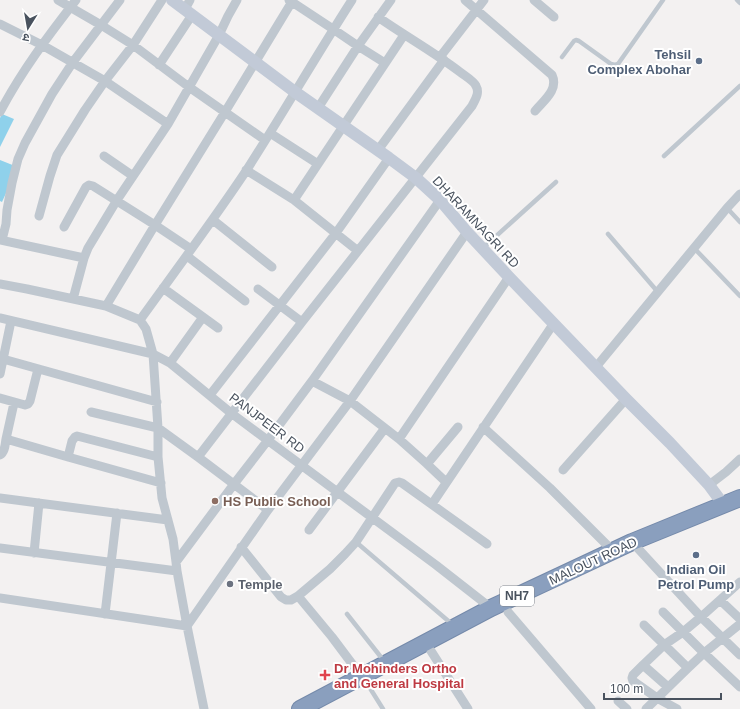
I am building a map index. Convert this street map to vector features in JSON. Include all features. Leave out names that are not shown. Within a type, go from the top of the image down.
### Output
[{"type":"highway","name":"MALOUT ROAD","points":[[300,709],[431,651],[635,546],[723,504],[740,498]]},
{"type":"highway","name":"MALOUT ROAD","points":[[322,709],[365,681],[386,664],[491,608],[613,551],[635,546],[740,508]]},
{"type":"street","points":[[58,0],[73,3],[102,25],[133,45],[189,88],[225,112],[318,164]]},
{"type":"street","points":[[84,258],[1,240],[6,224],[6,210],[18,160],[25,143],[52,94],[73,62],[120,0]]},
{"type":"street","points":[[39,216],[57,155],[105,81],[133,45],[162,0]]},
{"type":"street","name":"DHARAMNAGRI RD","points":[[172,0],[189,8],[219,35],[295,92],[390,158],[416,178],[440,200],[467,232],[509,277],[670,443],[709,485],[723,504]]},
{"type":"street","points":[[73,299],[88,248],[117,200],[168,124],[219,35],[236,0]]},
{"type":"street","points":[[140,320],[213,220],[268,136],[352,0]]},
{"type":"street","points":[[318,108],[358,46],[391,0]]},
{"type":"street","points":[[465,0],[552,76],[554,80],[554,87],[534,111]]},
{"type":"street","points":[[378,150],[484,0]]},
{"type":"street","points":[[534,0],[554,17]]},
{"type":"street","points":[[106,306],[291,1],[385,63]]},
{"type":"street","points":[[0,112],[13,89],[42,45],[73,3]]},
{"type":"street","points":[[159,65],[189,8]]},
{"type":"street","points":[[198,457],[472,106],[476,98],[478,91],[476,85],[442,59],[378,17]]},
{"type":"street","points":[[0,24],[42,45],[105,81],[168,124]]},
{"type":"street","points":[[294,200],[404,35]]},
{"type":"street","points":[[104,156],[133,176]]},
{"type":"street","points":[[210,395],[336,233],[390,158]]},
{"type":"street","points":[[246,170],[294,200],[358,251]]},
{"type":"street","points":[[64,227],[86,186],[93,186],[155,224],[245,301]]},
{"type":"street","points":[[596,366],[657,291],[740,194]]},
{"type":"street","points":[[177,566],[234,484],[312,381],[440,200]]},
{"type":"street","points":[[213,220],[272,267]]},
{"type":"street","points":[[187,626],[241,547],[350,401],[467,232]]},
{"type":"street","points":[[399,439],[509,277]]},
{"type":"street","points":[[0,284],[106,306],[140,320],[146,329],[154,354],[158,456],[162,498],[168,520],[204,709]]},
{"type":"street","points":[[163,288],[218,328]]},
{"type":"street","points":[[258,289],[302,322]]},
{"type":"street","points":[[170,363],[203,317]]},
{"type":"street","name":"PANJPEER RD","points":[[0,318],[154,354],[170,363],[231,413],[436,565],[491,608]]},
{"type":"street","points":[[0,374],[11,321]]},
{"type":"street","points":[[432,504],[554,323]]},
{"type":"street","points":[[3,359],[157,402]]},
{"type":"street","points":[[0,398],[14,403],[25,405],[28,404],[30,402],[38,369]]},
{"type":"street","points":[[312,381],[350,401],[399,439],[446,482]]},
{"type":"street","points":[[563,470],[626,399]]},
{"type":"street","points":[[0,455],[3,451],[14,403]]},
{"type":"street","points":[[91,412],[158,428],[268,510]]},
{"type":"street","points":[[427,464],[458,427]]},
{"type":"street","points":[[309,530],[385,428]]},
{"type":"street","points":[[483,428],[550,488],[613,551]]},
{"type":"street","points":[[68,457],[72,441],[77,436],[158,456]]},
{"type":"street","points":[[6,439],[161,483]]},
{"type":"street","points":[[709,485],[740,459]]},
{"type":"street","points":[[241,547],[281,597],[286,600],[291,600],[298,596],[330,568],[356,542],[395,483],[399,482],[487,544]]},
{"type":"street","points":[[0,498],[168,520]]},
{"type":"street","points":[[34,553],[39,503]]},
{"type":"street","points":[[105,614],[117,513]]},
{"type":"street","points":[[635,546],[740,655]]},
{"type":"street","points":[[0,548],[111,563],[177,566]]},
{"type":"street","points":[[677,709],[657,698],[633,681],[633,675],[664,645],[702,617],[739,583]]},
{"type":"street","points":[[298,596],[332,637],[365,681]]},
{"type":"street","points":[[0,598],[187,626]]},
{"type":"street","points":[[720,600],[740,619]]},
{"type":"street","points":[[508,612],[591,709]]},
{"type":"street","points":[[663,612],[740,687]]},
{"type":"street","points":[[644,624],[688,668]]},
{"type":"street","points":[[646,709],[704,653],[740,624]]},
{"type":"street","points":[[431,651],[468,709]]},
{"type":"street","points":[[643,665],[668,687]]},
{"type":"street","points":[[618,701],[627,709]]},
{"type":"lane","points":[[562,57],[576,40],[611,64],[618,64],[663,0]]},
{"type":"lane","points":[[737,0],[740,4]]},
{"type":"lane","points":[[664,156],[740,86]]},
{"type":"lane","points":[[482,248],[556,182]]},
{"type":"lane","points":[[727,208],[740,222]]},
{"type":"lane","points":[[608,234],[657,291]]},
{"type":"lane","points":[[694,248],[740,296]]},
{"type":"lane","points":[[356,542],[456,627]]},
{"type":"lane","points":[[348,614],[386,664]]},
{"type":"lane","points":[[365,681],[383,709]]},
{"type":"water","points":[[2,114],[14,119],[0,147],[0,118]]},
{"type":"water","points":[[0,160],[15,166],[11,182],[2,202],[0,201]]},
{"type":"place","name":"Tehsil Complex Abohar","points":[[699,61]]},
{"type":"place","name":"HS Public School","points":[[215,501]]},
{"type":"place","name":"Indian Oil Petrol Pump","points":[[696,555]]},
{"type":"place","name":"Temple","points":[[230,584]]},
{"type":"place","name":"Dr Mohinders Ortho and General Hospital","points":[[325,675]]}]
